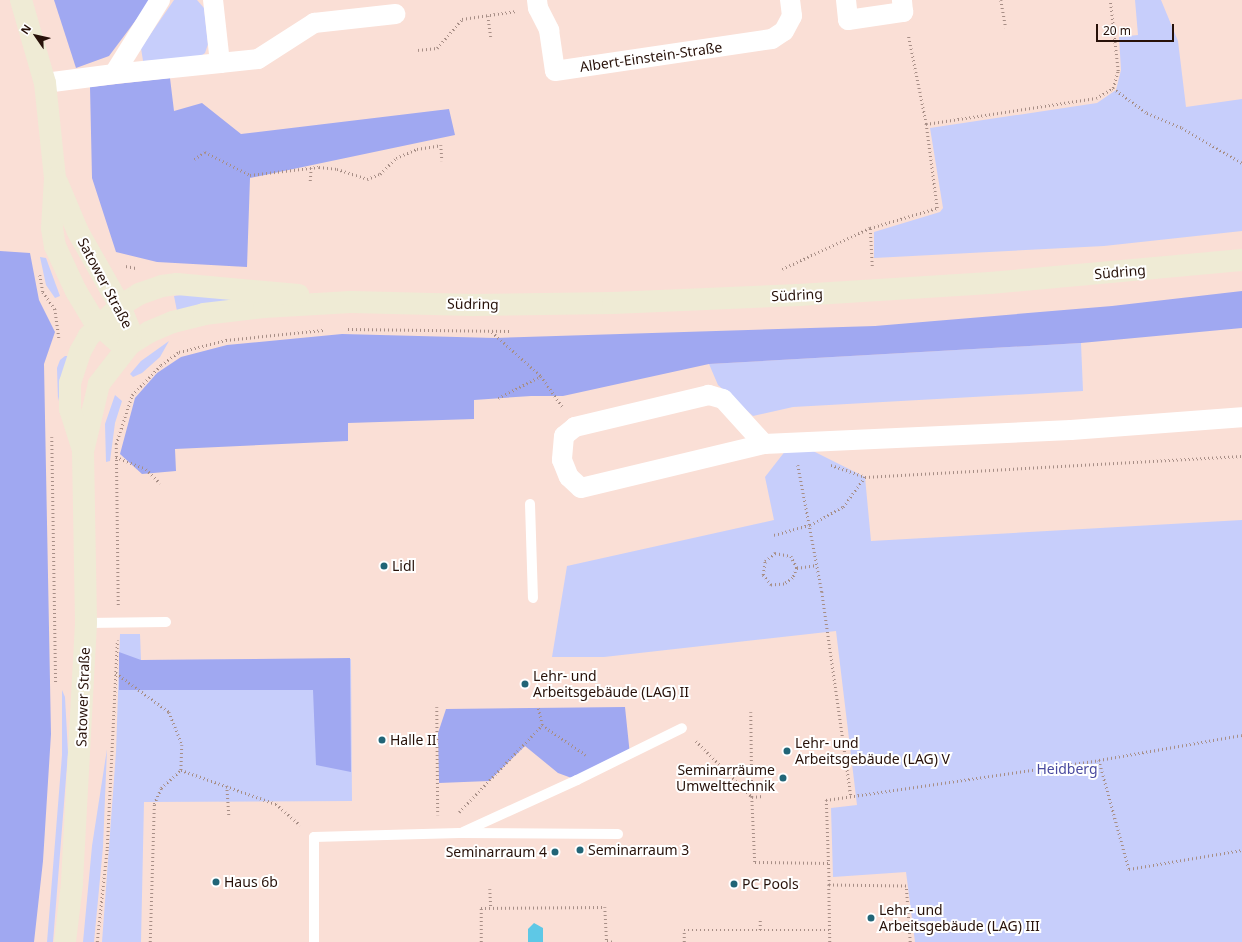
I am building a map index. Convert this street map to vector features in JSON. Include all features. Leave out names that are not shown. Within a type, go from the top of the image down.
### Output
[{"type":"main road","name":"Satower Straße","points":[[21,0],[45,83],[55,178],[52,228],[55,246],[76,291],[98,325],[80,352],[70,383],[70,409],[83,451]]},
{"type":"main road","name":"Satower Straße","points":[[55,178],[78,232],[120,306],[131,333],[130,344],[99,384],[83,451],[86,623],[72,884],[66,942]]},
{"type":"main road","name":"Südring","points":[[130,344],[149,332],[173,322],[204,314],[264,307],[351,302],[473,305],[613,303],[799,295],[990,283],[1242,260]]},
{"type":"main road","name":"Südring","points":[[98,325],[120,306],[139,294],[177,284],[265,291],[351,302]]},
{"type":"main road","points":[[98,325],[118,343],[130,344]]},
{"type":"street","points":[[114,74],[160,0]]},
{"type":"street","points":[[213,0],[220,63]]},
{"type":"street","name":"Albert-Einstein-Straße","points":[[538,4],[549,30],[555,71],[772,39],[784,32],[792,16],[790,0]]},
{"type":"street","points":[[846,0],[848,20],[902,6]]},
{"type":"street","points":[[45,83],[114,74],[258,59],[314,23],[396,14]]},
{"type":"street","points":[[764,444],[723,399],[709,395],[575,427],[564,436],[562,460],[569,477],[581,488],[764,444],[793,441],[1071,430],[1242,417]]},
{"type":"lane","points":[[530,504],[533,598]]},
{"type":"lane","points":[[86,623],[166,622]]},
{"type":"lane","points":[[459,833],[605,767],[682,728]]},
{"type":"lane","points":[[314,942],[314,837],[459,833],[618,834]]},
{"type":"path","points":[[1001,0],[1006,28]]},
{"type":"path","points":[[926,124],[1096,98],[1113,88],[1118,71],[1110,0]]},
{"type":"path","points":[[418,50],[437,48],[462,19],[538,4]]},
{"type":"path","points":[[782,269],[870,228],[936,208],[926,124],[902,6]]},
{"type":"path","points":[[488,15],[491,37]]},
{"type":"path","points":[[1113,88],[1147,113],[1182,128],[1242,163]]},
{"type":"path","points":[[194,160],[205,152],[250,175],[311,168],[337,168],[367,179],[380,174],[396,158],[417,149],[441,144],[442,161]]},
{"type":"path","points":[[310,182],[311,168]]},
{"type":"path","points":[[870,228],[872,267]]},
{"type":"path","points":[[865,267],[880,266]]},
{"type":"path","points":[[775,270],[797,269]]},
{"type":"path","points":[[55,309],[60,345]]},
{"type":"path","points":[[492,332],[541,376],[575,427]]},
{"type":"path","points":[[97,942],[107,848],[118,622],[116,444],[132,395],[161,365],[179,352]]},
{"type":"path","points":[[498,398],[541,376]]},
{"type":"path","points":[[52,435],[56,686]]},
{"type":"path","points":[[793,441],[810,524],[815,565],[822,592],[851,797]]},
{"type":"path","points":[[827,463],[865,477],[1242,456]]},
{"type":"path","points":[[116,457],[146,470],[160,483]]},
{"type":"path","points":[[774,536],[810,524],[843,507],[865,477]]},
{"type":"path","points":[[776,553],[791,556],[797,568],[793,578],[784,584],[771,585],[764,575],[765,561],[776,553]]},
{"type":"path","points":[[797,568],[815,565]]},
{"type":"path","points":[[116,673],[168,712],[182,745],[181,770],[161,788],[154,804],[150,942]]},
{"type":"path","points":[[437,707],[438,834]]},
{"type":"path","points":[[538,708],[542,725],[605,767]]},
{"type":"path","points":[[751,712],[752,797],[755,862],[828,863]]},
{"type":"path","points":[[438,834],[542,725]]},
{"type":"path","points":[[682,728],[752,797],[764,796]]},
{"type":"path","points":[[830,942],[826,800],[1099,760],[1242,735]]},
{"type":"path","points":[[1099,760],[1129,869],[1242,850]]},
{"type":"path","points":[[181,770],[276,804],[314,837]]},
{"type":"path","points":[[227,786],[229,815]]},
{"type":"path","points":[[829,885],[906,886],[910,942]]},
{"type":"path","points":[[490,889],[491,908]]},
{"type":"path","points":[[481,942],[481,908],[605,907],[607,942],[615,942]]},
{"type":"path","points":[[760,918],[760,930]]},
{"type":"path","points":[[684,942],[684,930],[829,930]]},
{"type":"green space","points":[[174,0],[197,0],[204,8],[208,44],[205,53],[198,58],[143,61],[141,48]]},
{"type":"green space","points":[[1135,0],[1161,0],[1178,41],[1186,107],[1242,99],[1242,231],[1104,246],[874,258],[874,232],[940,212],[943,208],[930,128],[1097,103],[1116,90],[1121,70],[1119,37],[1138,35]]},
{"type":"green space","points":[[40,257],[46,258],[60,296],[55,298],[46,285]]},
{"type":"green space","points":[[188,294],[265,296],[177,311],[174,296]]},
{"type":"green space","points":[[169,341],[160,357],[142,373],[133,377],[130,374],[141,361]]},
{"type":"green space","points":[[1081,343],[1083,391],[793,407],[753,416],[718,385],[709,364]]},
{"type":"green space","points":[[65,356],[68,356],[58,401],[57,368],[60,360]]},
{"type":"green space","points":[[115,395],[122,401],[115,423],[110,461],[106,462],[105,424]]},
{"type":"green space","name":"Heidberg","points":[[793,441],[865,477],[871,541],[1242,520],[1242,942],[915,942],[906,872],[833,877],[831,808],[857,805],[836,631],[604,657],[552,657],[567,566],[774,520],[765,477]]},
{"type":"green space","points":[[120,634],[140,634],[141,660],[351,659],[352,801],[144,802],[141,942],[102,942],[116,752]]},
{"type":"green space","points":[[62,690],[65,697],[68,753],[53,942],[47,942],[62,755]]},
{"type":"green space","points":[[107,749],[103,847],[94,942],[83,942],[92,846]]},
{"type":"shaded area","points":[[54,0],[151,0],[109,56],[76,68]]},
{"type":"shaded area","points":[[170,78],[174,111],[202,103],[241,134],[449,109],[455,135],[250,178],[247,267],[157,262],[116,252],[92,178],[90,87]]},
{"type":"shaded area","points":[[0,251],[30,253],[39,300],[55,332],[44,364],[51,734],[43,861],[34,942],[0,942]]},
{"type":"shaded area","points":[[1242,291],[1242,328],[1081,343],[709,364],[563,396],[531,396],[474,400],[474,419],[348,423],[348,441],[175,449],[176,471],[142,474],[120,454],[135,398],[157,373],[181,357],[227,345],[342,334],[495,338],[875,326],[1112,306]]},
{"type":"shaded area","points":[[119,652],[141,660],[350,658],[351,772],[316,765],[313,690],[119,690]]},
{"type":"shaded area","points":[[625,707],[630,755],[577,780],[558,773],[525,746],[489,781],[439,783],[438,733],[446,709]]},
{"type":"shaded area","points":[[534,923],[543,928],[543,942],[528,942],[528,929]]},
{"type":"place","name":"Lidl","points":[[384,566]]},
{"type":"place","name":"Lehr- und Arbeitsgebäude (LAG) II","points":[[525,684]]},
{"type":"place","name":"Halle II","points":[[382,740]]},
{"type":"place","name":"Lehr- und Arbeitsgebäude (LAG) V","points":[[787,751]]},
{"type":"place","name":"Seminarräume Umwelttechnik","points":[[783,778]]},
{"type":"place","name":"Seminarraum 3","points":[[580,850]]},
{"type":"place","name":"Seminarraum 4","points":[[555,852]]},
{"type":"place","name":"Haus 6b","points":[[216,882]]},
{"type":"place","name":"PC Pools","points":[[734,884]]},
{"type":"place","name":"Lehr- und Arbeitsgebäude (LAG) III","points":[[871,918]]}]
